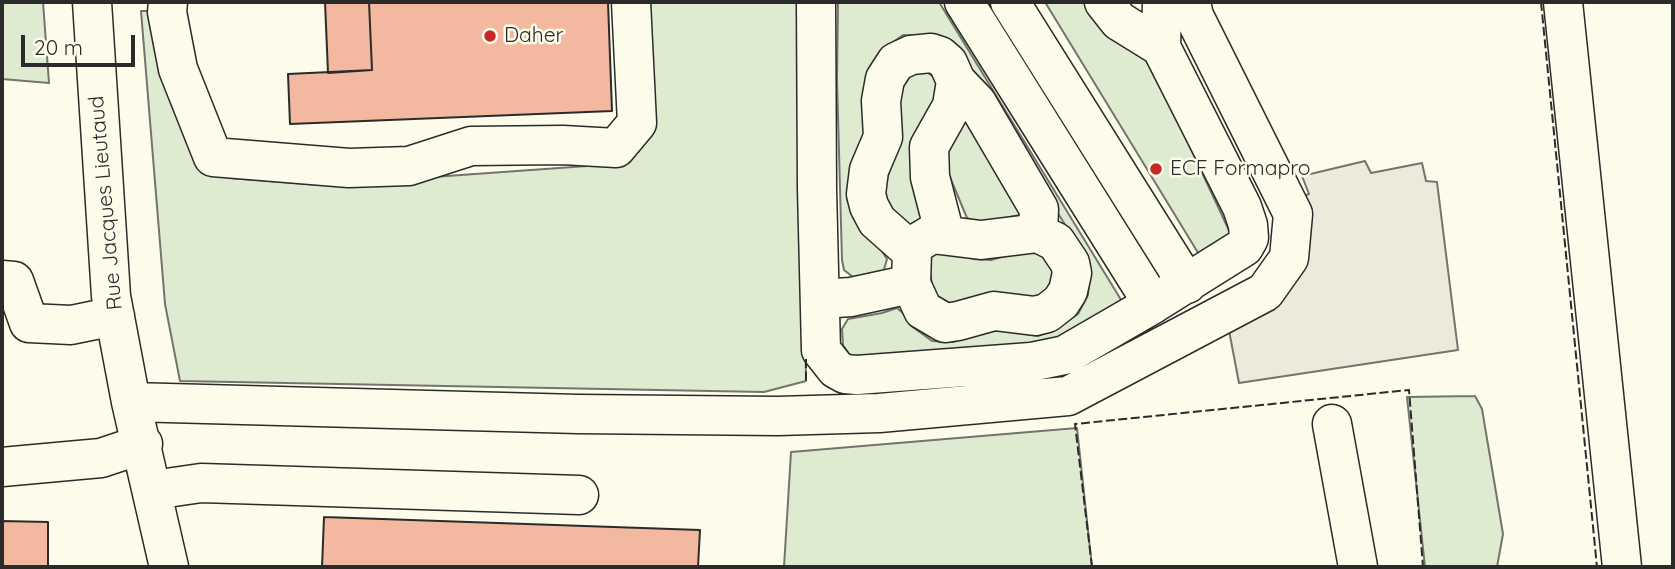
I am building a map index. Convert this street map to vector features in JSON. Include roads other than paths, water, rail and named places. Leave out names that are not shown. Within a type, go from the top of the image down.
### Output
[{"type":"street","name":"Rue Jacques Lieutaud","points":[[92,2],[111,296],[131,402],[143,444],[169,567]]},
{"type":"street","points":[[168,2],[167,12],[178,69],[213,157],[349,168],[409,166],[471,146],[563,145],[616,148],[636,123],[631,2]]},
{"type":"street","points":[[816,2],[821,350],[836,369],[845,374],[857,375],[1048,360],[1077,349],[1244,247],[1249,238],[1242,207],[1161,47],[1162,2]]},
{"type":"street","points":[[964,2],[1153,304]]},
{"type":"street","points":[[1010,2],[1187,284]]},
{"type":"street","points":[[1104,2],[1119,21],[1161,47]]},
{"type":"street","points":[[131,402],[578,414],[778,416],[879,413],[1068,396],[1265,292],[1289,258],[1293,214],[1194,16],[1191,2]]},
{"type":"street","points":[[1563,2],[1622,567]]},
{"type":"street","points":[[911,268],[916,243],[932,234],[981,240],[1038,233],[1056,242],[1070,263],[1072,273],[1068,291],[1055,308],[1035,316],[994,311],[945,323],[923,310],[911,268],[877,221],[866,194],[869,170],[883,137],[881,101],[885,79],[891,67],[901,58],[931,53],[948,63],[956,81],[977,103],[1039,209],[1038,233]]},
{"type":"street","points":[[945,235],[930,177],[928,154],[935,134],[952,106],[956,81]]},
{"type":"street","points":[[820,299],[851,297],[911,268]]},
{"type":"street","points":[[2,280],[14,281],[29,323],[71,325],[115,316]]},
{"type":"street","points":[[1332,424],[1358,567]]},
{"type":"street","points":[[2,467],[101,458],[143,444]]},
{"type":"street","points":[[153,490],[201,483],[579,495]]},
{"type":"place","name":"Daher","points":[[490,36]]},
{"type":"place","name":"ECF Formapro","points":[[1156,169]]}]
